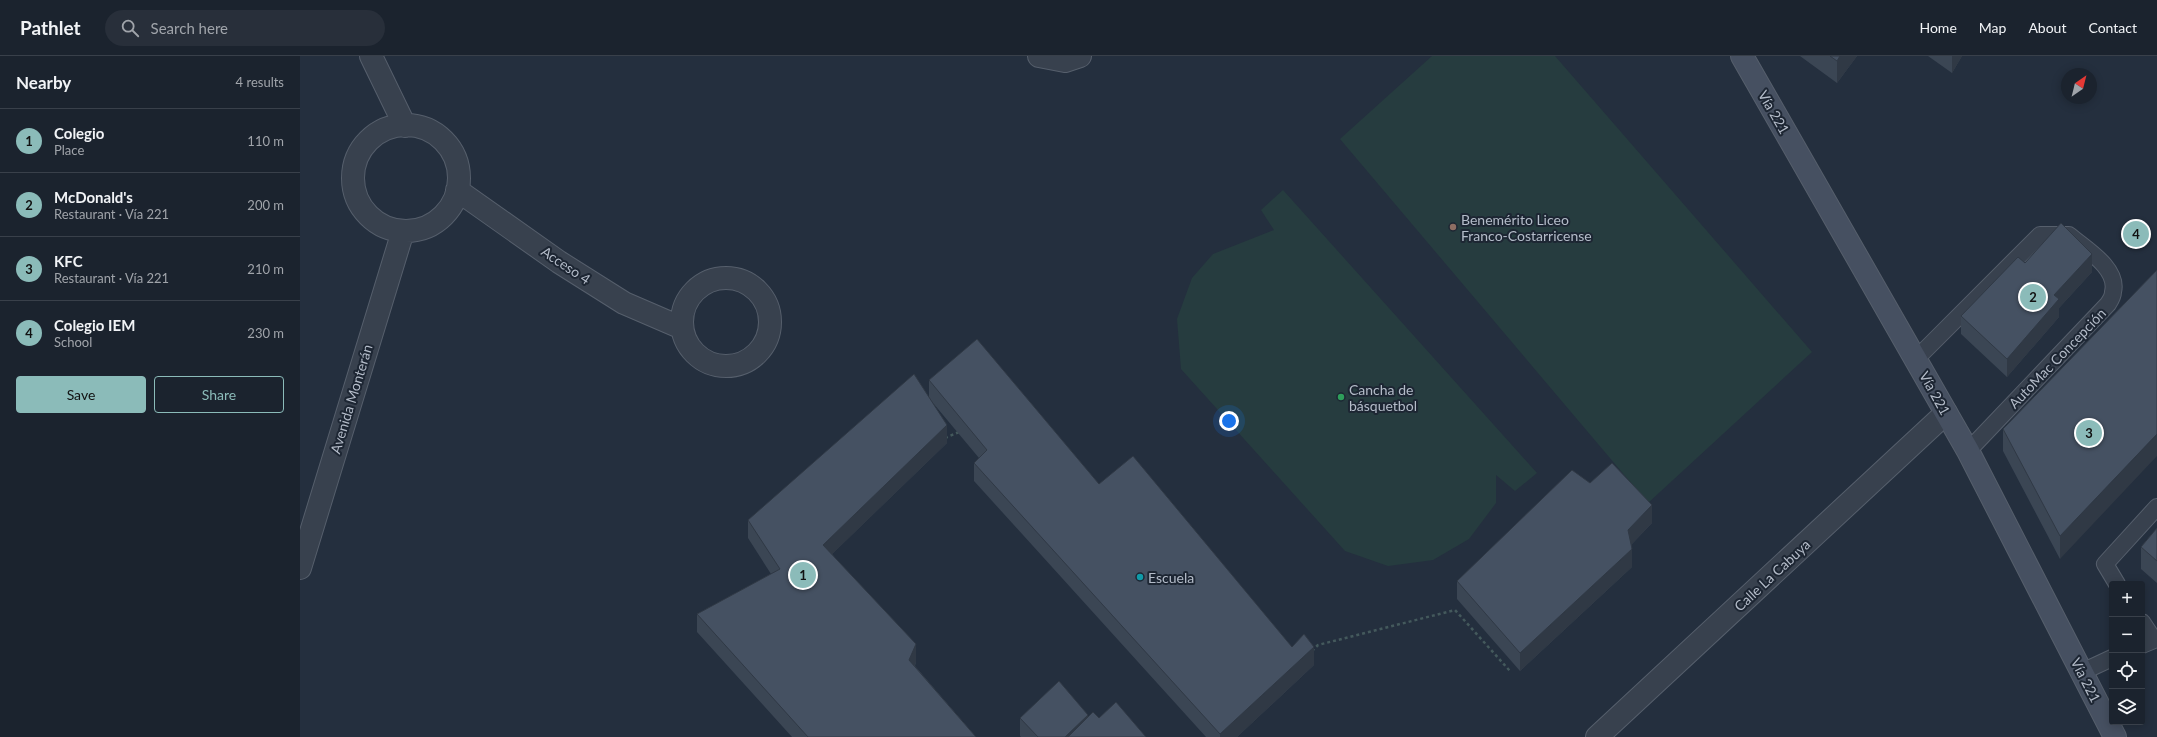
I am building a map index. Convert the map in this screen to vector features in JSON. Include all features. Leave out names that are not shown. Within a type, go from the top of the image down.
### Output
[{"type":"main road","name":"Vía 221","points":[[1742,56],[1968,451],[2115,737]]},
{"type":"street","points":[[371,56],[405,126]]},
{"type":"street","points":[[1039,56],[1065,61],[1080,56]]},
{"type":"street","points":[[405,126],[421,128],[435,134],[446,145],[455,158],[459,174],[457,190],[452,204],[443,215],[432,224],[418,230],[403,231],[386,227],[366,213],[359,203],[353,186],[353,168],[360,151],[371,138],[387,128],[405,126]]},
{"type":"street","name":"Acceso 4","points":[[457,190],[559,262],[624,303],[682,328]]},
{"type":"street","name":"Avenida Monterán","points":[[300,568],[403,231]]},
{"type":"street","name":"Calle La Cabuya","points":[[1598,737],[1946,413]]},
{"type":"lane","name":"AutoMac Concepción","points":[[1916,359],[2040,235],[2069,235],[2107,268],[2113,280],[2114,292],[2108,304],[1968,451]]},
{"type":"lane","points":[[2115,581],[2105,564],[2157,507]]},
{"type":"lane","points":[[2145,629],[2151,643]]},
{"type":"lane","points":[[2082,672],[2109,659]]},
{"type":"path","points":[[942,440],[962,430]]},
{"type":"path","points":[[1308,656],[1318,645],[1455,610],[1510,671]]},
{"type":"green space","points":[[1432,56],[1555,56],[1812,352],[1648,503],[1340,139]]},
{"type":"green space","points":[[1283,190],[1537,473],[1515,491],[1496,475],[1496,503],[1469,539],[1433,560],[1388,566],[1345,551],[1181,369],[1177,319],[1192,278],[1213,254],[1274,230],[1261,210]]},
{"type":"building","points":[[1830,56],[1840,56],[1837,61]]},
{"type":"building","points":[[2061,223],[2092,254],[2054,295],[2059,299],[2007,359],[1961,316],[2018,257],[2025,263]]},
{"type":"building","points":[[2157,270],[2157,434],[2060,536],[2003,429]]},
{"type":"building","name":"Escuela","points":[[977,339],[1099,484],[1133,456],[1292,647],[1304,634],[1314,647],[1220,734],[974,463],[987,450],[929,380]]},
{"type":"building","points":[[914,374],[947,425],[823,545],[916,644],[909,660],[976,737],[808,737],[697,614],[780,569],[748,520]]},
{"type":"building","points":[[1612,463],[1652,505],[1628,530],[1632,549],[1520,653],[1457,581],[1572,470],[1590,483]]},
{"type":"building","points":[[2157,528],[2157,561],[2141,547]]},
{"type":"building","points":[[1059,681],[1088,715],[1065,737],[1038,737],[1020,718]]},
{"type":"building","points":[[1116,702],[1146,737],[1068,737],[1093,712],[1099,718]]},
{"type":"place","name":"Benemérito Liceo Franco-Costarricense","points":[[1453,227]]},
{"type":"place","name":"Colegio IEM","points":[[2136,234]]},
{"type":"place","name":"McDonald's","points":[[2033,297]]},
{"type":"place","name":"Cancha de básquetbol","points":[[1341,397]]},
{"type":"place","name":"KFC","points":[[2089,433]]},
{"type":"place","name":"Colegio","points":[[803,575]]},
{"type":"place","name":"Escuela","points":[[1140,577]]}]
